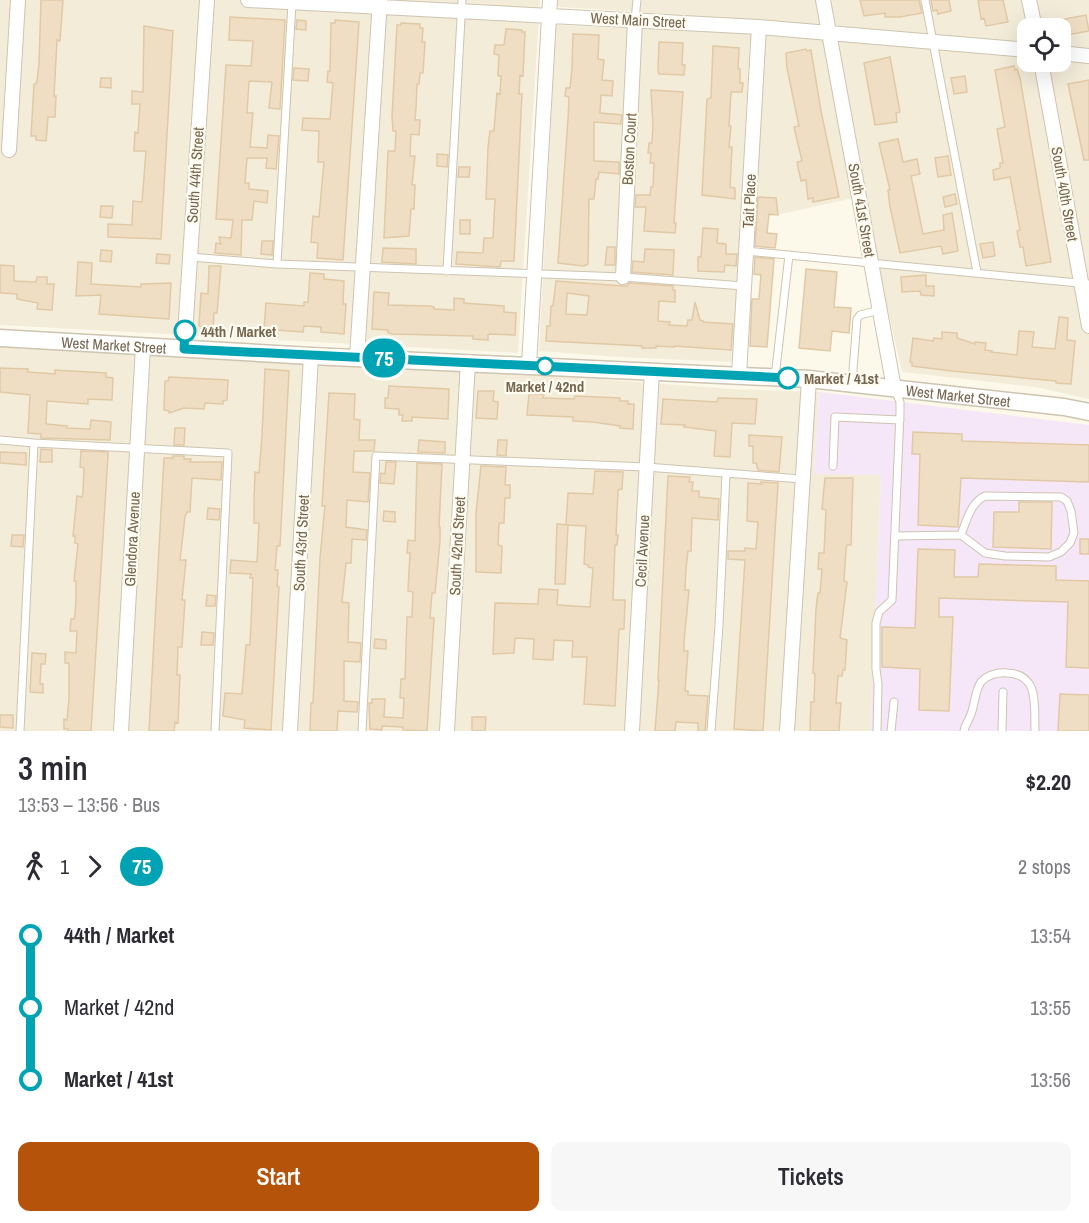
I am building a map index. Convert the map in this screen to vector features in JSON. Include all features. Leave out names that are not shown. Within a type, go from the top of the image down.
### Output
[{"type":"street","points":[[9,150],[18,0]]},
{"type":"street","name":"South 44th Street","points":[[184,349],[207,0]]},
{"type":"street","name":"West Main Street","points":[[248,0],[462,5],[549,15],[829,32],[1017,50]]},
{"type":"street","points":[[529,365],[550,0]]},
{"type":"street","name":"South 41st Street","points":[[823,0],[894,388]]},
{"type":"street","points":[[1029,0],[1033,18]]},
{"type":"street","points":[[357,357],[380,3]]},
{"type":"street","name":"Boston Court","points":[[623,277],[635,20]]},
{"type":"street","name":"Tait Place","points":[[739,375],[759,27]]},
{"type":"street","points":[[1071,55],[1089,56]]},
{"type":"street","name":"South 40th Street","points":[[1043,72],[1085,284],[1089,326]]},
{"type":"street","name":"West Market Street","points":[[0,338],[311,356],[809,379],[1064,407],[1089,412]]},
{"type":"street","name":"Glendora Avenue","points":[[121,731],[143,347]]},
{"type":"street","name":"South 43rd Street","points":[[290,731],[311,356]]},
{"type":"street","name":"South 42nd Street","points":[[447,731],[468,362]]},
{"type":"street","name":"Cecil Avenue","points":[[632,731],[652,371]]},
{"type":"street","points":[[787,731],[809,379]]},
{"type":"lane","points":[[635,20],[637,0]]},
{"type":"lane","points":[[925,0],[977,272]]},
{"type":"lane","points":[[277,264],[292,1]]},
{"type":"lane","points":[[447,271],[462,5]]},
{"type":"lane","points":[[746,251],[1085,284]]},
{"type":"lane","points":[[775,377],[789,255]]},
{"type":"lane","points":[[190,257],[363,268],[623,277],[744,286]]},
{"type":"lane","points":[[852,383],[857,319],[860,315],[880,310]]},
{"type":"lane","points":[[877,731],[876,623],[879,612],[892,600],[900,420],[900,402],[894,388]]},
{"type":"lane","points":[[833,466],[835,417],[900,420]]},
{"type":"lane","points":[[0,440],[228,453],[215,731]]},
{"type":"lane","points":[[20,731],[34,443]]},
{"type":"lane","points":[[362,731],[376,456],[646,467],[802,479]]},
{"type":"lane","points":[[711,731],[722,583],[726,474]]},
{"type":"lane","points":[[895,536],[961,535],[985,554],[1049,557],[1061,552],[1070,543],[1074,533],[1074,523],[1067,501],[1061,497],[985,496],[979,498],[974,506],[961,535]]},
{"type":"lane","points":[[964,731],[980,683],[989,676],[1002,672],[1024,676],[1031,684],[1034,697],[1035,731]]},
{"type":"lane","points":[[1002,731],[1004,692]]},
{"type":"lane","points":[[891,731],[894,702]]},
{"type":"shaded area","points":[[0,0],[540,0],[518,353],[0,325]]},
{"type":"shaded area","points":[[558,0],[1089,0],[1089,399],[1035,387],[902,372],[862,196],[754,220],[761,37],[750,41],[733,362],[539,351],[556,25],[642,29],[643,12],[558,7]]},
{"type":"shaded area","points":[[0,347],[233,360],[377,363],[732,389],[819,392],[814,473],[881,475],[870,731],[0,731]]},
{"type":"shaded area","points":[[819,392],[1089,425],[1089,731],[870,731],[881,475],[814,474]]},
{"type":"building","points":[[41,0],[63,0],[60,41],[57,40],[55,117],[48,117],[46,141],[36,140],[36,136],[31,136],[34,84],[37,81],[39,64]]},
{"type":"building","points":[[860,0],[919,0],[922,13],[900,17],[885,17],[885,13],[864,16]]},
{"type":"building","points":[[931,0],[949,0],[951,11],[938,14],[937,10],[933,11]]},
{"type":"building","points":[[978,0],[1003,0],[1008,22],[986,26],[984,18],[981,19]]},
{"type":"building","points":[[1086,15],[1089,31],[1071,34],[1070,18]]},
{"type":"building","points":[[230,17],[285,20],[280,109],[269,108],[272,82],[249,81],[247,113],[253,113],[250,147],[267,148],[268,135],[279,136],[276,169],[266,168],[267,158],[247,158],[245,183],[249,183],[249,189],[268,191],[267,203],[254,201],[252,220],[242,220],[241,255],[215,253],[216,243],[221,244],[219,237],[231,238],[233,220],[216,219],[226,65],[251,66],[253,41],[229,40]]},
{"type":"building","points":[[297,20],[306,21],[306,30],[296,29]]},
{"type":"building","points":[[335,20],[359,22],[343,260],[317,258],[318,243],[311,242],[313,216],[319,217],[324,162],[318,162],[319,131],[302,130],[303,118],[330,119],[333,83],[327,82],[328,71],[330,71],[331,23],[335,23]]},
{"type":"building","points":[[401,23],[420,24],[420,28],[423,28],[422,42],[425,42],[423,73],[420,73],[419,84],[417,84],[415,120],[420,120],[419,135],[411,134],[410,156],[415,156],[412,185],[415,185],[414,209],[411,209],[409,236],[384,238],[388,151],[395,151],[396,131],[393,131],[392,117],[397,25]]},
{"type":"building","points":[[144,26],[173,31],[161,239],[108,237],[108,224],[132,225],[133,201],[142,202],[146,151],[134,151],[140,104],[132,104],[132,91],[143,92]]},
{"type":"building","points":[[506,29],[525,32],[523,76],[520,75],[519,94],[522,94],[514,261],[501,261],[500,267],[456,264],[457,252],[483,253],[484,238],[493,238],[495,199],[486,199],[488,148],[490,131],[494,131],[497,93],[500,94],[499,55],[494,54],[495,45],[504,45]]},
{"type":"building","points":[[573,34],[599,35],[598,59],[604,60],[602,80],[613,81],[612,96],[601,95],[600,113],[622,115],[621,124],[594,122],[594,161],[619,162],[619,174],[599,172],[598,179],[596,179],[594,199],[589,199],[588,264],[584,266],[558,263],[569,97],[565,96],[566,88],[570,88]]},
{"type":"building","points":[[659,42],[683,43],[684,75],[659,74]]},
{"type":"building","points":[[713,46],[739,48],[738,69],[740,69],[740,83],[743,83],[742,92],[731,92],[729,126],[731,126],[729,147],[732,147],[730,187],[735,188],[735,199],[702,195],[707,99],[711,98]]},
{"type":"building","points":[[811,50],[839,197],[813,202],[813,198],[808,199],[806,180],[801,181],[797,162],[802,161],[794,127],[799,126],[786,53]]},
{"type":"building","points":[[890,57],[900,112],[896,113],[897,122],[875,125],[864,63]]},
{"type":"building","points":[[1014,66],[1020,78],[1051,262],[1026,266],[1023,247],[1020,247],[1017,231],[1020,230],[1010,177],[994,180],[993,170],[1000,168],[1000,163],[1003,163],[997,129],[1005,127],[995,70]]},
{"type":"building","points":[[294,68],[309,69],[308,81],[293,80]]},
{"type":"building","points":[[965,76],[967,92],[954,94],[951,78]]},
{"type":"building","points":[[101,78],[111,78],[111,88],[100,87]]},
{"type":"building","points":[[1089,80],[1089,160],[1084,160],[1068,84]]},
{"type":"building","points":[[651,90],[683,92],[675,233],[644,231],[646,207],[635,207],[636,195],[650,195],[651,187],[653,187],[654,163],[650,163],[651,153],[648,153],[649,143],[652,143],[653,125]]},
{"type":"building","points":[[898,139],[903,162],[917,159],[920,174],[911,176],[923,234],[944,230],[943,215],[952,213],[958,251],[943,254],[941,246],[900,253],[890,207],[888,190],[890,190],[879,143]]},
{"type":"building","points":[[437,154],[448,155],[447,167],[437,166]]},
{"type":"building","points":[[948,156],[951,175],[938,177],[935,158]]},
{"type":"building","points":[[459,167],[470,167],[469,177],[458,177]]},
{"type":"building","points":[[955,194],[957,204],[945,207],[943,197]]},
{"type":"building","points":[[758,197],[776,198],[778,215],[769,214],[767,233],[777,234],[775,248],[755,246]]},
{"type":"building","points":[[101,206],[113,206],[112,218],[100,217]]},
{"type":"building","points":[[460,220],[470,220],[470,234],[460,234]]},
{"type":"building","points":[[703,228],[718,229],[717,243],[726,244],[726,254],[737,254],[736,266],[725,265],[724,272],[698,271]]},
{"type":"building","points":[[262,241],[273,241],[272,255],[261,254]]},
{"type":"building","points":[[993,242],[995,256],[983,258],[980,244]]},
{"type":"building","points":[[607,247],[615,247],[615,265],[605,265]]},
{"type":"building","points":[[383,248],[416,249],[416,264],[382,262]]},
{"type":"building","points":[[645,249],[674,250],[673,275],[632,272],[633,261],[644,262]]},
{"type":"building","points":[[101,250],[112,251],[111,262],[100,261]]},
{"type":"building","points":[[157,254],[170,255],[169,264],[156,263]]},
{"type":"building","points":[[755,257],[774,259],[767,347],[750,346],[752,299],[759,299],[761,275],[754,274]]},
{"type":"building","points":[[78,262],[92,263],[91,284],[141,287],[141,284],[171,283],[169,319],[99,314],[101,295],[76,296]]},
{"type":"building","points":[[0,265],[14,266],[14,281],[36,282],[37,277],[47,277],[47,284],[54,284],[52,310],[37,309],[38,303],[17,299],[17,294],[0,293]]},
{"type":"building","points":[[209,266],[221,266],[217,313],[214,313],[213,327],[199,326],[201,293],[208,294]]},
{"type":"building","points":[[806,269],[837,272],[834,307],[851,308],[849,333],[832,331],[830,351],[799,348]]},
{"type":"building","points":[[310,273],[324,274],[324,279],[344,281],[343,304],[346,304],[344,334],[321,332],[321,327],[304,326],[303,332],[264,329],[266,303],[304,306],[304,302],[308,302]]},
{"type":"building","points":[[926,275],[926,286],[934,286],[934,296],[921,295],[920,291],[902,292],[901,277]]},
{"type":"building","points":[[556,281],[623,286],[629,283],[673,286],[675,302],[659,301],[658,321],[670,322],[669,325],[687,326],[688,320],[692,320],[695,302],[700,320],[703,322],[733,324],[731,350],[674,346],[642,348],[642,346],[546,341],[547,326],[550,326],[551,306],[553,306]],"holes":[[[567,293],[589,296],[587,315],[566,314]]]},
{"type":"building","points":[[374,292],[389,293],[388,305],[430,306],[434,309],[454,310],[454,298],[464,299],[464,303],[504,306],[504,312],[516,313],[515,335],[490,334],[488,340],[473,339],[473,336],[393,334],[388,333],[388,330],[372,329]]},
{"type":"building","points":[[1059,317],[1068,318],[1067,340],[1075,341],[1071,384],[912,366],[910,362],[913,338],[933,341],[934,338],[942,339],[942,332],[957,333],[957,338],[975,344],[975,342],[986,343],[985,350],[991,352],[1017,355],[1019,331],[1034,332],[1032,347],[1055,349]]},
{"type":"building","points":[[0,368],[28,369],[28,372],[55,374],[55,370],[106,373],[106,377],[113,378],[112,400],[88,399],[88,404],[47,401],[46,423],[67,426],[67,428],[90,429],[91,420],[111,422],[110,440],[41,438],[41,434],[28,433],[30,395],[0,392]]},
{"type":"building","points":[[265,369],[289,371],[280,546],[277,546],[275,570],[278,570],[277,586],[279,587],[271,730],[244,728],[245,720],[223,716],[225,693],[242,694],[246,645],[250,645],[253,578],[250,578],[251,574],[230,573],[231,560],[257,562],[259,523],[254,523],[255,472],[259,473]]},
{"type":"building","points":[[169,377],[228,380],[227,400],[223,401],[223,404],[205,403],[204,409],[184,408],[169,413],[164,410],[165,381],[168,381]]},
{"type":"building","points":[[389,386],[449,389],[448,419],[412,417],[412,421],[402,421],[403,415],[399,415],[399,409],[385,408]]},
{"type":"building","points":[[478,391],[494,391],[493,401],[498,402],[497,419],[476,418]]},
{"type":"building","points":[[329,393],[355,394],[354,419],[360,420],[359,440],[375,440],[374,451],[354,451],[353,472],[370,473],[368,502],[347,500],[346,527],[367,530],[366,540],[352,539],[351,563],[346,563],[342,602],[349,603],[348,642],[361,643],[360,662],[344,661],[344,701],[358,702],[357,712],[338,711],[337,731],[314,731],[310,730],[311,703],[313,703],[320,558],[325,506],[322,506]]},
{"type":"building","points":[[529,394],[544,394],[543,398],[574,399],[575,396],[620,398],[620,401],[634,404],[633,429],[573,421],[573,417],[527,415]]},
{"type":"building","points":[[718,398],[757,399],[755,424],[732,423],[730,457],[714,456],[716,431],[684,427],[685,425],[661,424],[663,399],[717,402]]},
{"type":"building","points":[[175,428],[185,428],[184,445],[174,445]]},
{"type":"building","points":[[913,432],[962,434],[962,441],[1089,445],[1089,482],[961,478],[958,527],[918,525],[920,454],[912,454]]},
{"type":"building","points":[[749,435],[782,437],[779,472],[758,470],[756,463],[753,463],[753,446],[749,446]]},
{"type":"building","points":[[419,440],[445,442],[445,453],[418,452]]},
{"type":"building","points":[[498,440],[507,440],[506,456],[497,455]]},
{"type":"building","points":[[41,449],[52,450],[52,462],[40,462]]},
{"type":"building","points":[[81,451],[108,452],[108,455],[91,731],[68,731],[64,729],[69,699],[69,663],[65,663],[65,652],[76,653],[77,631],[70,631],[71,619],[75,616],[76,581],[74,581],[78,544],[75,543],[75,536],[73,536],[77,496],[82,497],[83,493],[84,468],[80,467]]},
{"type":"building","points":[[0,452],[26,453],[26,465],[0,463]]},
{"type":"building","points":[[173,456],[184,456],[184,459],[191,459],[190,462],[222,462],[221,480],[192,478],[190,512],[187,512],[185,517],[180,560],[186,560],[182,600],[185,600],[182,647],[178,647],[177,675],[180,675],[178,723],[175,722],[174,731],[149,731],[164,458],[173,458]]},
{"type":"building","points":[[386,462],[396,462],[394,484],[380,483],[381,473],[385,474]]},
{"type":"building","points":[[417,463],[442,464],[440,541],[430,618],[434,618],[427,731],[382,726],[382,730],[370,729],[369,703],[372,703],[372,699],[385,699],[384,717],[403,718],[404,698],[400,698],[401,679],[405,679],[407,617],[412,617],[413,592],[408,591],[410,553],[407,553],[408,540],[415,541]]},
{"type":"building","points":[[481,466],[506,467],[505,485],[510,485],[510,498],[505,498],[504,523],[499,523],[498,545],[502,546],[501,573],[476,572],[476,513]]},
{"type":"building","points":[[595,471],[623,472],[622,489],[618,490],[616,535],[618,535],[617,545],[615,545],[613,600],[625,600],[624,629],[619,629],[615,706],[584,704],[587,657],[572,657],[573,641],[554,640],[553,660],[533,659],[534,639],[515,638],[514,653],[493,654],[495,603],[538,604],[539,589],[558,590],[557,605],[590,607],[593,568],[584,564],[586,526],[566,525],[568,493],[593,494]]},
{"type":"building","points":[[668,476],[690,477],[689,482],[693,482],[692,491],[699,491],[699,497],[719,499],[718,520],[692,518],[691,551],[688,551],[686,569],[685,590],[689,590],[684,642],[684,651],[688,651],[685,691],[688,691],[688,695],[708,696],[705,731],[698,731],[698,723],[676,722],[675,731],[655,731]]},
{"type":"building","points":[[825,478],[853,478],[851,545],[847,545],[846,549],[844,581],[847,582],[840,638],[847,640],[845,670],[842,676],[838,676],[836,703],[841,703],[839,731],[810,731],[811,702],[814,702],[816,609],[822,569],[818,569],[819,553],[824,553],[826,510],[822,509]]},
{"type":"building","points":[[761,482],[778,483],[763,731],[734,729],[745,560],[728,559],[728,551],[756,549],[758,522],[747,521],[748,483],[762,484]]},
{"type":"building","points":[[1019,502],[1052,502],[1051,549],[993,547],[994,512],[1019,512]]},
{"type":"building","points":[[208,508],[220,509],[219,520],[207,519]]},
{"type":"building","points":[[384,511],[395,512],[395,522],[383,521]]},
{"type":"building","points":[[557,524],[568,525],[565,584],[555,584]]},
{"type":"building","points":[[12,535],[24,535],[23,547],[11,546]]},
{"type":"building","points":[[1080,539],[1089,539],[1089,554],[1080,554]]},
{"type":"building","points":[[918,549],[955,550],[954,577],[978,577],[979,564],[1056,566],[1056,580],[1089,581],[1089,668],[1066,667],[1068,602],[939,598],[939,617],[953,617],[949,711],[919,710],[920,669],[882,667],[882,627],[915,628]]},
{"type":"building","points":[[207,595],[216,596],[215,606],[206,606]]},
{"type":"building","points":[[202,632],[214,633],[213,645],[201,645]]},
{"type":"building","points":[[375,639],[386,640],[386,649],[374,648]]},
{"type":"building","points":[[32,653],[46,654],[45,664],[41,664],[40,684],[43,684],[43,693],[30,692]]},
{"type":"building","points":[[1060,694],[1089,695],[1089,731],[1058,731]]},
{"type":"building","points":[[0,715],[13,715],[13,728],[0,727]]},
{"type":"building","points":[[472,717],[486,717],[485,731],[472,731]]},
{"type":"bus line","name":"75","points":[[185,331],[184,349],[788,378]]},
{"type":"place","name":"44th / Market","points":[[185,331]]},
{"type":"place","name":"Market / 42nd","points":[[545,366]]},
{"type":"place","name":"Market / 41st","points":[[788,378]]}]
